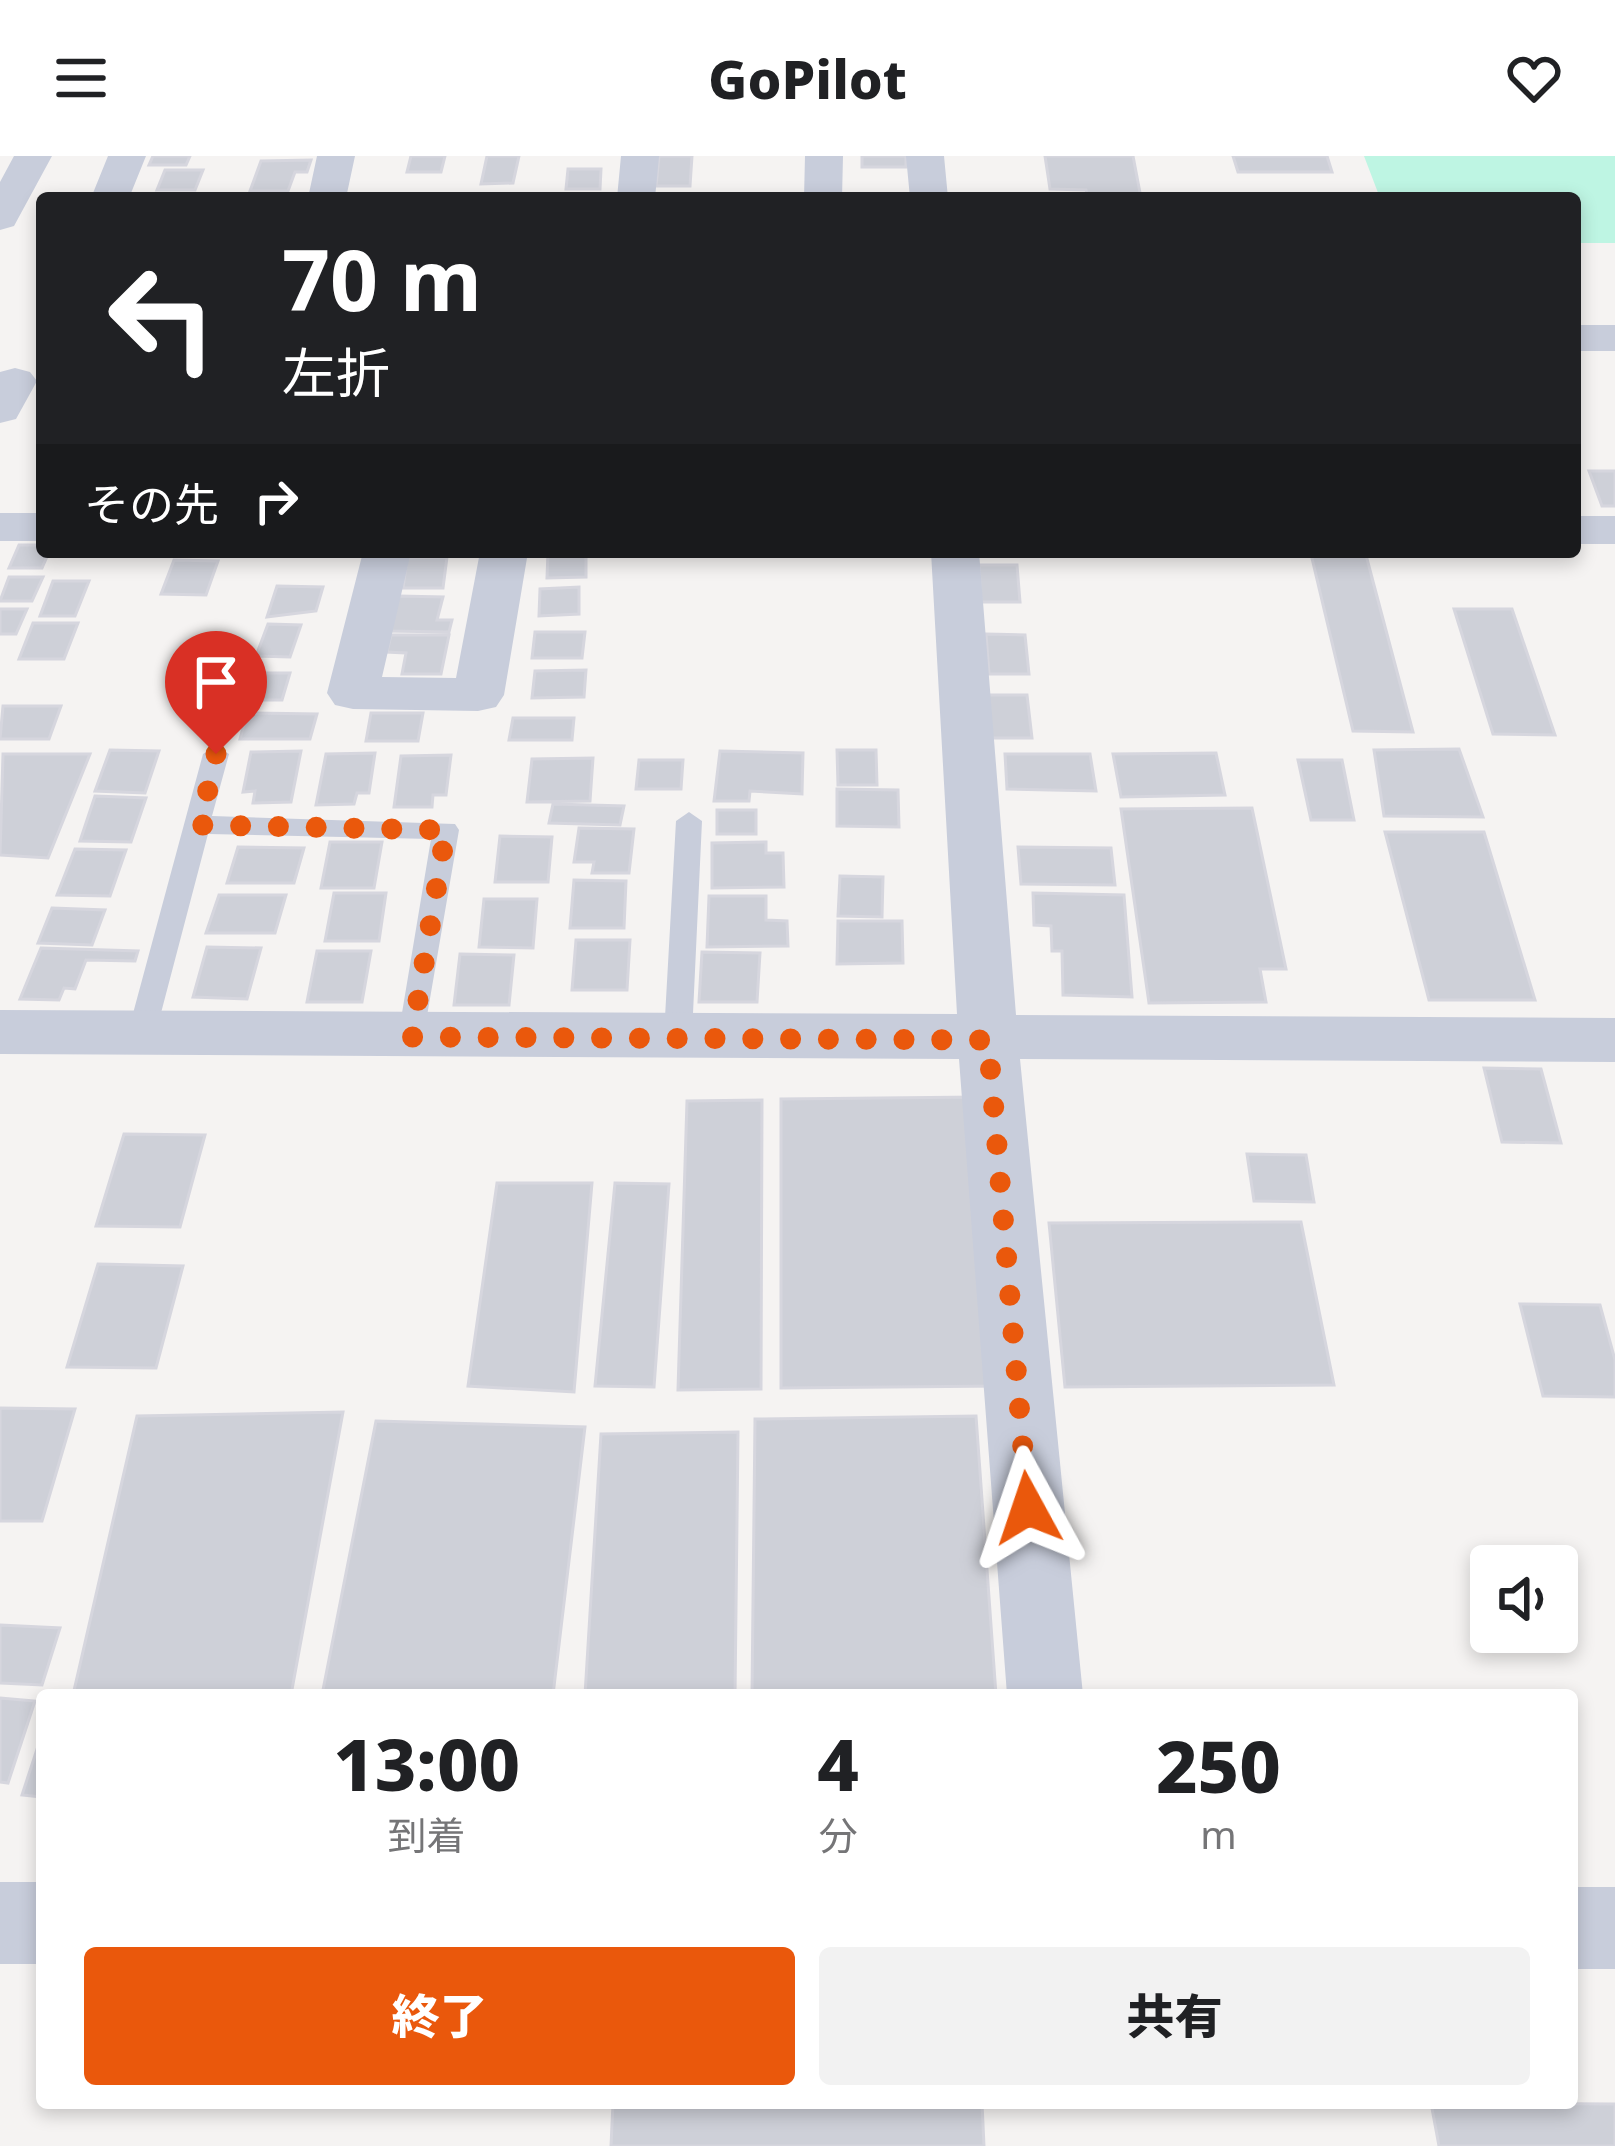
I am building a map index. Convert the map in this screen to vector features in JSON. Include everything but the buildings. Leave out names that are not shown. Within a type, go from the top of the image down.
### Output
[{"type":"street","points":[[13,206],[33,156]]},
{"type":"street","points":[[112,192],[127,156]]},
{"type":"street","points":[[328,192],[336,156]]},
{"type":"street","points":[[637,192],[640,156]]},
{"type":"street","points":[[823,192],[824,156]]},
{"type":"street","points":[[926,156],[929,192]]},
{"type":"street","points":[[1581,338],[1615,338]]},
{"type":"street","points":[[0,527],[36,527]]},
{"type":"street","points":[[1581,530],[1615,530]]},
{"type":"street","points":[[386,558],[353,693],[478,695],[503,558]]},
{"type":"street","points":[[955,558],[988,1040],[1044,1689]]},
{"type":"street","points":[[0,1032],[1615,1040]]},
{"type":"street","points":[[0,1923],[36,1923]]},
{"type":"street","points":[[1578,1928],[1615,1928]]},
{"type":"lane","points":[[142,1032],[216,754]]},
{"type":"lane","points":[[678,1035],[689,821]]},
{"type":"lane","points":[[200,825],[446,830],[412,1037]]},
{"type":"green space","points":[[1364,156],[1615,156],[1615,243],[1581,243],[1581,192],[1378,192]]},
{"type":"route","points":[[216,754],[200,825],[446,830],[412,1037],[988,1040],[1028,1508]]}]
